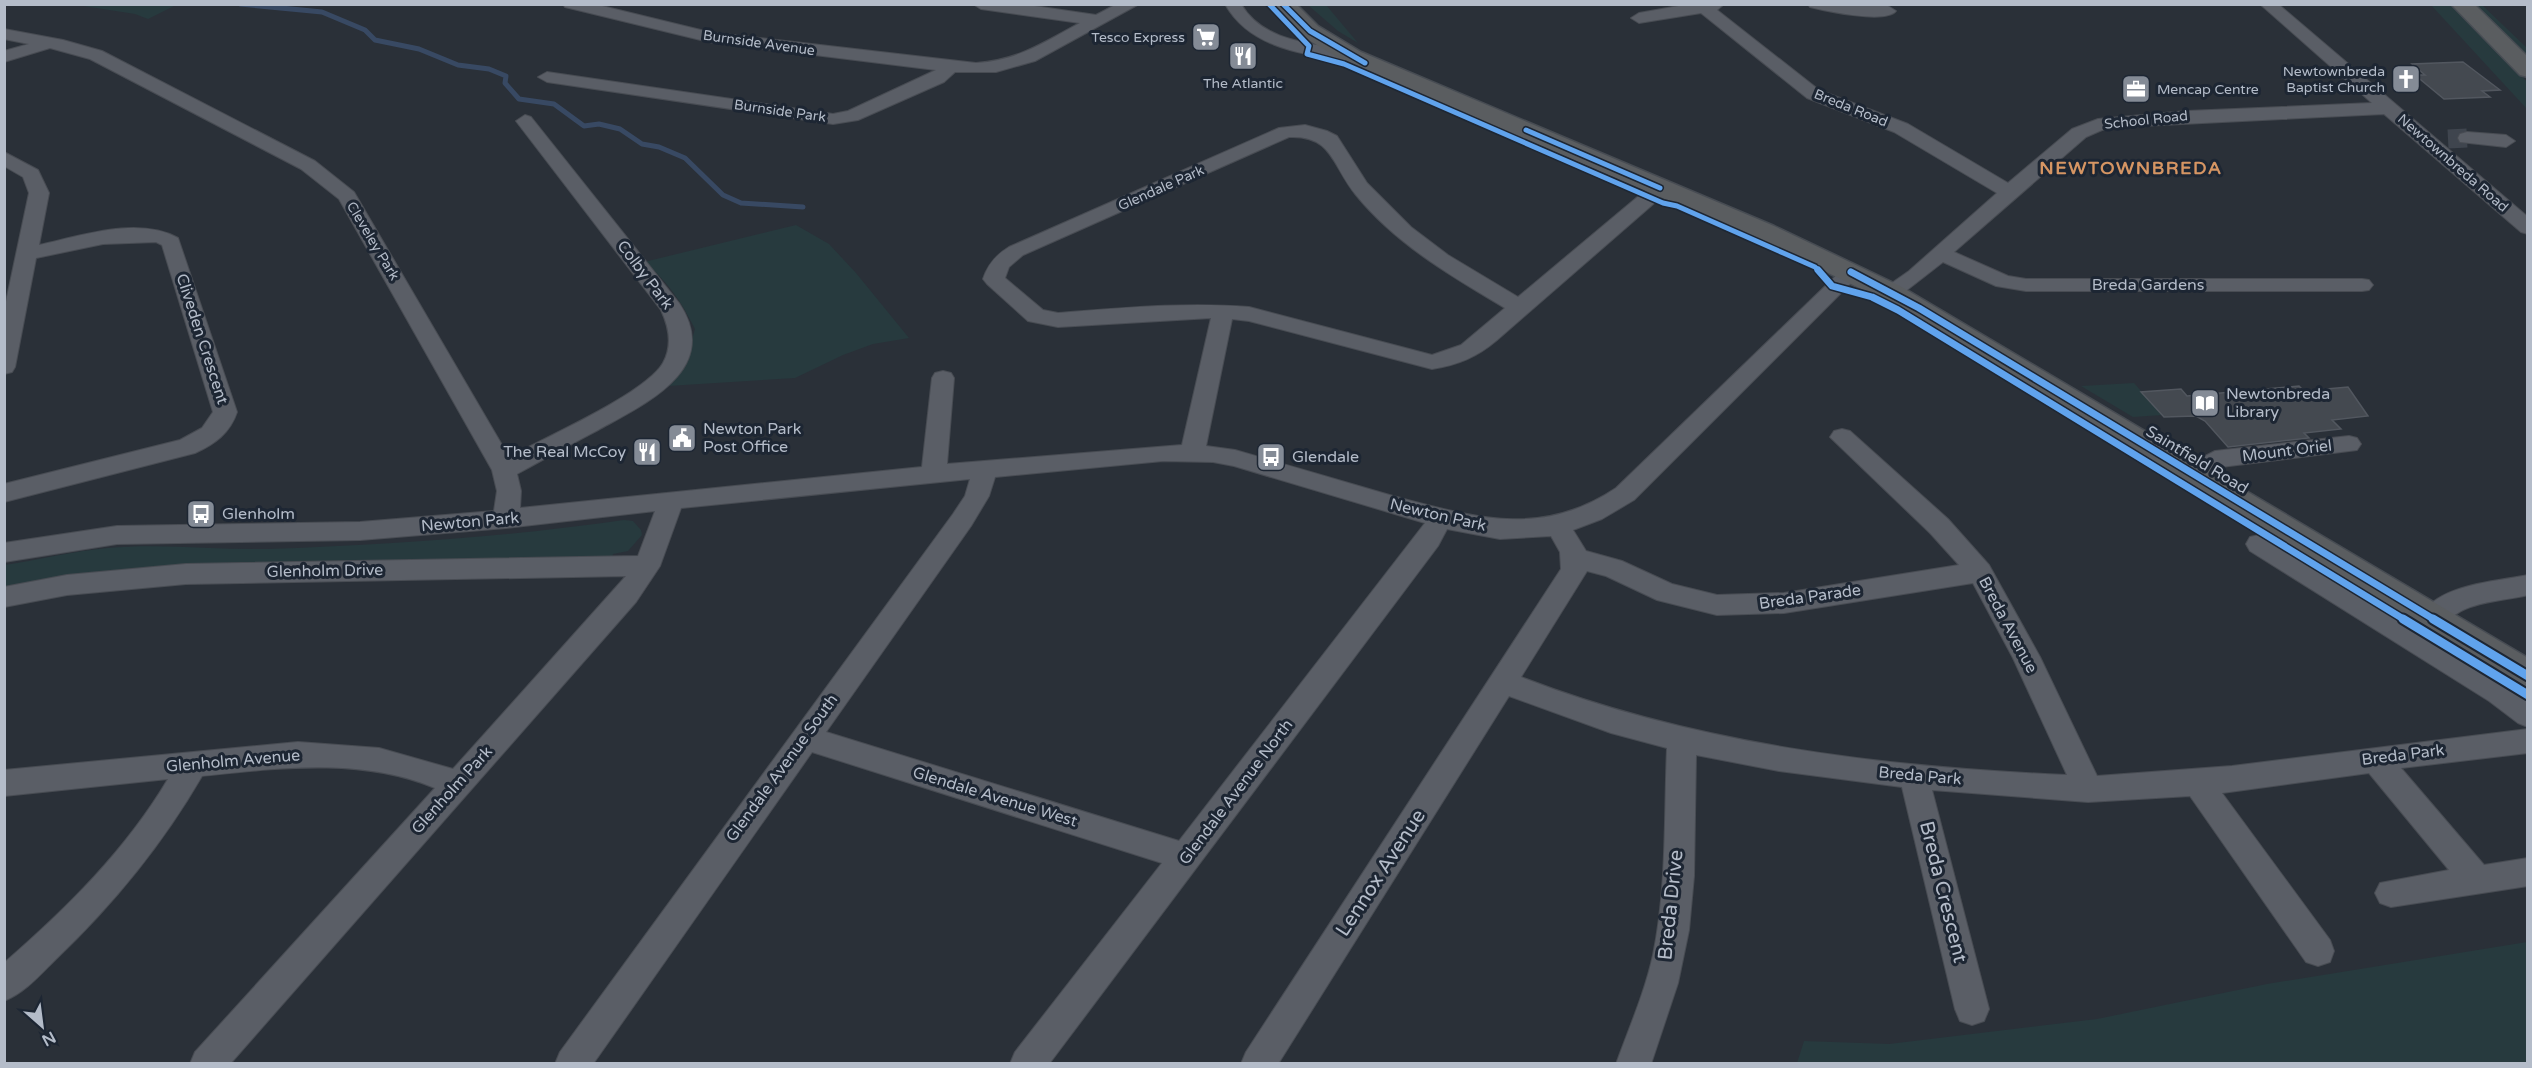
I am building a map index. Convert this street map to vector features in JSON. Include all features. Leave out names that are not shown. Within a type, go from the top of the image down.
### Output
[{"type":"highway","name":"Saintfield Road","points":[[1283,4],[1320,39],[1353,57],[1765,232],[1890,292],[2528,676]]},
{"type":"highway","points":[[2461,4],[2528,70]]},
{"type":"street","name":"Burnside Avenue","points":[[571,4],[709,37],[951,67]]},
{"type":"street","points":[[981,4],[1098,20]]},
{"type":"street","points":[[951,67],[991,69],[1023,62],[1131,4]]},
{"type":"street","name":"Saintfield Road","points":[[1233,4],[1237,13],[1251,26],[1291,45],[1353,57]]},
{"type":"street","points":[[1816,4],[1847,10],[1888,12]]},
{"type":"street","name":"Newtownbreda Road","points":[[2268,4],[2528,228]]},
{"type":"street","name":"Breda Road","points":[[1639,18],[1707,5],[1813,94],[1901,128],[2009,192]]},
{"type":"street","name":"Cleveley Park","points":[[4,34],[51,42],[106,59],[308,165],[346,196],[372,237],[504,470],[509,491],[506,519]]},
{"type":"street","points":[[1291,45],[1320,39]]},
{"type":"street","points":[[4,57],[51,42]]},
{"type":"street","name":"Burnside Park","points":[[547,76],[841,119],[938,78],[951,67]]},
{"type":"street","name":"School Road","points":[[1890,292],[1911,279],[2079,133],[2098,125],[2187,116],[2390,108]]},
{"type":"street","name":"Colby Park","points":[[504,470],[648,393],[664,379],[672,366],[679,352],[682,332],[671,308],[525,120]]},
{"type":"street","name":"Glendale Park","points":[[1519,307],[1413,240],[1371,200],[1345,164],[1339,149],[1329,139],[1305,131],[1286,132],[1016,251],[1004,259],[996,270],[994,279],[1036,316],[1058,320],[1195,310],[1223,311],[1249,314],[1432,362],[1452,361],[1471,351],[1519,307],[1660,188]]},
{"type":"street","points":[[2426,140],[2506,141]]},
{"type":"street","points":[[4,158],[21,166],[36,182],[39,201],[28,253],[11,297],[4,367]]},
{"type":"street","name":"Cliveden Crescent","points":[[4,493],[187,447],[214,432],[223,422],[225,412],[167,238],[139,234],[28,253]]},
{"type":"street","name":"Breda Gardens","points":[[1941,253],[2003,280],[2026,285],[2362,285]]},
{"type":"street","name":"Newton Park","points":[[4,553],[117,536],[360,531],[506,519],[934,473],[1192,453],[1235,458],[1441,518],[1504,530],[1532,529],[1586,517],[1609,506],[1625,494],[1851,272]]},
{"type":"street","points":[[1192,453],[1223,311]]},
{"type":"street","points":[[934,473],[943,378]]},
{"type":"street","name":"Breda Avenue","points":[[1842,437],[1939,526],[1980,572],[2026,657],[2088,789]]},
{"type":"street","name":"Mount Oriel","points":[[2193,473],[2215,459],[2349,444]]},
{"type":"street","name":"Glendale Avenue South","points":[[572,1064],[804,737],[962,520],[979,494],[983,483],[983,469]]},
{"type":"street","name":"Glenholm Park","points":[[207,1064],[627,595],[647,566],[663,533],[670,500]]},
{"type":"street","name":"Glendale Avenue North","points":[[1027,1064],[1429,539],[1441,518]]},
{"type":"street","points":[[1503,682],[1570,578],[1574,558],[1558,525]]},
{"type":"street","points":[[2259,544],[2499,693],[2528,715]]},
{"type":"street","name":"Breda Parade","points":[[1574,558],[1606,566],[1666,593],[1717,604],[1784,603],[1980,572]]},
{"type":"street","name":"Glenholm Drive","points":[[4,597],[68,585],[186,574],[647,566]]},
{"type":"street","points":[[2432,618],[2456,601],[2528,585]]},
{"type":"street","name":"Breda Park","points":[[1503,682],[1588,714],[1682,741],[1800,764],[1914,776],[2088,789],[2197,782],[2528,741]]},
{"type":"street","name":"Lennox Avenue","points":[[1258,1064],[1503,682]]},
{"type":"street","name":"Glendale Avenue West","points":[[804,737],[1187,857]]},
{"type":"street","name":"Breda Drive","points":[[1633,1064],[1659,994],[1669,955],[1674,918],[1682,741]]},
{"type":"street","name":"Glenholm Avenue","points":[[4,783],[298,754],[343,754],[387,761],[457,784]]},
{"type":"street","points":[[2375,759],[2477,880]]},
{"type":"street","points":[[4,985],[34,959],[113,879],[159,820],[193,764]]},
{"type":"street","name":"Breda Crescent","points":[[1914,776],[1972,1009]]},
{"type":"street","points":[[2197,782],[2318,951]]},
{"type":"street","points":[[2391,893],[2528,872]]},
{"type":"green space","points":[[77,5],[176,5],[148,19],[135,14]]},
{"type":"green space","points":[[1308,5],[1326,5],[1358,43],[1338,31]]},
{"type":"green space","points":[[2431,5],[2450,5],[2521,75],[2527,82],[2527,109]]},
{"type":"green space","points":[[2471,5],[2482,5],[2527,48],[2527,59]]},
{"type":"green space","points":[[796,225],[829,244],[909,338],[873,344],[843,355],[795,378],[668,386],[686,360],[695,329],[673,293],[660,276],[644,262]]},
{"type":"green space","points":[[2134,383],[2162,415],[2133,417],[2081,386]]},
{"type":"green space","points":[[624,520],[633,521],[641,530],[642,535],[628,551],[613,554],[612,559],[5,590],[5,565],[95,549],[148,546],[267,549],[356,545],[491,536]]},
{"type":"green space","points":[[2527,942],[2527,1063],[1797,1063],[1804,1041],[1889,1044],[2097,1019],[2267,984]]},
{"type":"building","name":"Newtownbreda Baptist Church","points":[[2463,62],[2500,90],[2482,91],[2490,97],[2444,99],[2415,75],[2425,75],[2412,64]]},
{"type":"building","points":[[2299,386],[2304,391],[2348,387],[2368,416],[2332,420],[2341,429],[2304,433],[2309,438],[2228,447],[2205,421],[2196,416],[2164,417],[2141,392],[2181,389],[2187,396]]},
{"type":"waterway","points":[[240,4],[322,12],[365,30],[375,40],[419,49],[458,65],[489,69],[506,76],[505,83],[519,99],[554,104],[584,126],[599,124],[620,129],[642,144],[659,147],[685,158],[723,195],[741,203],[803,207]]},
{"type":"tunnel","points":[[2448,139],[2467,138]]},
{"type":"cycle path","points":[[1269,4],[1309,46],[1307,54],[1344,64],[1663,203],[1677,206],[1815,267],[1832,286],[1882,301],[2528,695]]},
{"type":"cycle path","points":[[1283,4],[1310,31],[1365,63]]},
{"type":"cycle path","points":[[1526,130],[1660,188]]},
{"type":"cycle path","points":[[1851,272],[1919,308],[2528,676]]},
{"type":"place","name":"Tesco Express","points":[[1206,37]]},
{"type":"place","name":"The Atlantic","points":[[1243,56]]},
{"type":"place","name":"Newtownbreda Baptist Church","points":[[2406,79]]},
{"type":"place","name":"Mencap Centre","points":[[2136,89]]},
{"type":"place","name":"Newtonbreda Library","points":[[2205,403]]},
{"type":"place","name":"Newton Park Post Office","points":[[682,438]]},
{"type":"place","name":"The Real McCoy","points":[[647,452]]},
{"type":"place","name":"Glendale","points":[[1271,457]]},
{"type":"place","name":"Glenholm","points":[[201,514]]},
{"type":"district","name":"NEWTOWNBREDA","points":[[2131,168]]}]
